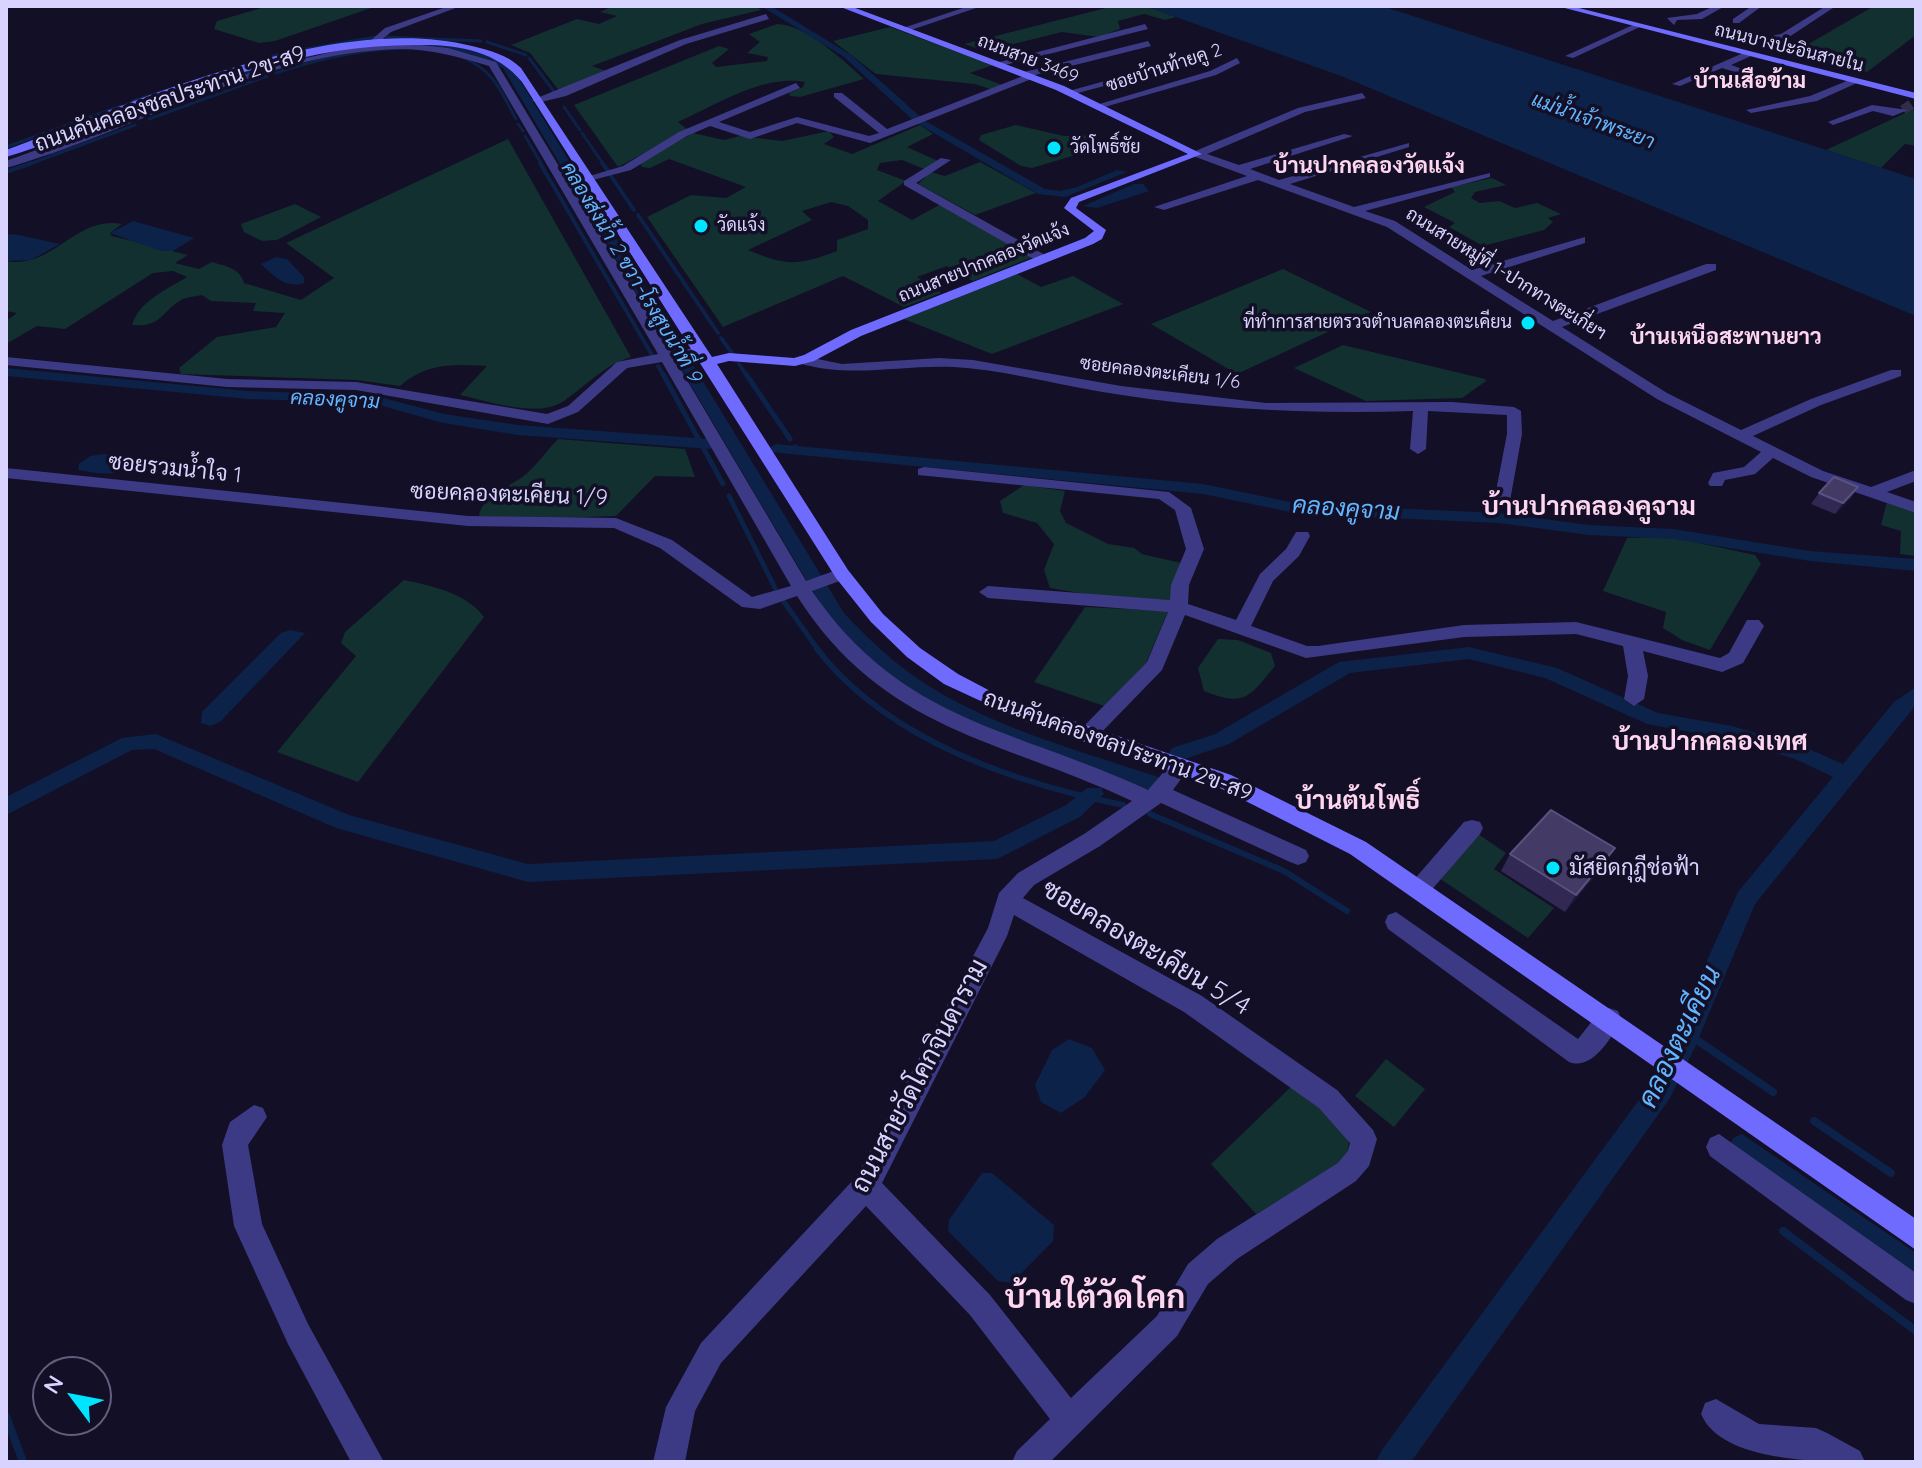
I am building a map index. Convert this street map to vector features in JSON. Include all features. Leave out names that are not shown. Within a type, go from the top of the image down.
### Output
[{"type":"street","points":[[374,42],[388,30],[457,6]]},
{"type":"street","name":"ถนนสาย 3469","points":[[842,6],[1070,92],[1197,154]]},
{"type":"street","points":[[905,29],[978,6]]},
{"type":"street","name":"ถนนบางปะอินสายใน","points":[[1561,6],[1668,23],[1916,94]]},
{"type":"street","name":"ถนนบางปะอินสายใน","points":[[1586,6],[1638,26],[1916,94]]},
{"type":"street","points":[[1668,23],[1694,22],[1691,19],[1721,6]]},
{"type":"street","points":[[1736,21],[1758,6]]},
{"type":"street","points":[[1738,44],[1783,37],[1832,6]]},
{"type":"street","points":[[537,100],[562,94],[683,42],[766,17]]},
{"type":"street","points":[[1570,56],[1638,26]]},
{"type":"street","points":[[997,64],[1145,27]]},
{"type":"street","name":"ถนนคันคลองชลประทาน 2ข-ส9","points":[[6,154],[120,119],[283,57],[374,42],[450,43],[509,60],[552,128],[589,178],[836,576],[881,625],[938,673],[1000,705],[1181,765],[1269,800],[1315,823],[1420,888],[1916,1236]]},
{"type":"street","points":[[710,123],[750,136],[797,120],[865,140],[942,114],[1029,75],[1148,44]]},
{"type":"street","points":[[6,165],[120,119],[292,63],[356,50],[423,48],[454,50],[493,64],[670,357],[800,587],[846,649],[874,677],[928,712],[986,739],[1154,796],[1298,856]]},
{"type":"street","points":[[1677,84],[1748,54]]},
{"type":"street","points":[[1070,92],[1196,59]]},
{"type":"street","name":"ซอยบ้านท้ายคู 2","points":[[1101,105],[1213,73],[1237,61]]},
{"type":"street","points":[[1722,65],[1779,85]]},
{"type":"street","points":[[1751,110],[1813,99],[1854,81]]},
{"type":"street","points":[[589,178],[627,168],[683,134],[796,86]]},
{"type":"street","points":[[838,95],[884,132]]},
{"type":"street","points":[[1197,154],[1294,113],[1362,96]]},
{"type":"street","points":[[1833,122],[1872,108],[1893,113],[1903,110]]},
{"type":"street","points":[[534,132],[552,128]]},
{"type":"street","points":[[1235,170],[1348,136]]},
{"type":"street","points":[[1277,184],[1405,145]]},
{"type":"street","name":"ถนนสายหมู่ที่ 1-ปากทางตะเกี่ยฯ","points":[[1197,154],[1235,170],[1358,209],[1391,224],[1652,390],[1817,474],[1916,507]]},
{"type":"street","name":"ถนนสายปากคลองวัดแจ้ง","points":[[699,356],[803,360],[856,333],[1101,233],[1070,208],[1075,200],[1197,154]]},
{"type":"street","points":[[945,160],[908,183],[1043,259]]},
{"type":"street","points":[[1358,209],[1486,175]]},
{"type":"street","points":[[1160,207],[1256,177]]},
{"type":"street","points":[[1470,275],[1581,240]]},
{"type":"street","points":[[1551,326],[1711,267]]},
{"type":"street","points":[[6,361],[227,383],[356,386],[529,418],[562,416],[622,365],[699,356]]},
{"type":"street","name":"ซอยคลองตะเคียน 1/6","points":[[803,360],[840,369],[944,362],[993,366],[1073,383],[1267,407],[1421,408],[1471,404],[1514,411],[1510,457],[1502,478],[1502,501]]},
{"type":"street","points":[[1740,436],[1896,373]]},
{"type":"street","points":[[1418,449],[1421,408]]},
{"type":"street","points":[[1716,483],[1719,476],[1749,471],[1770,452]]},
{"type":"street","points":[[924,472],[1173,499],[1183,508],[1195,549],[1180,585],[1179,607],[1153,669],[1088,734]]},
{"type":"street","name":"ซอยรวมน้ำใจ 1","points":[[6,473],[338,510]]},
{"type":"street","points":[[1871,493],[1916,475]]},
{"type":"street","name":"ซอยคลองตะเคียน 1/9","points":[[338,510],[468,521],[616,523],[666,544],[748,603],[760,603],[836,576]]},
{"type":"street","points":[[1242,626],[1266,578],[1293,552],[1302,536]]},
{"type":"street","points":[[988,592],[1179,607],[1242,626],[1306,652],[1389,639],[1497,628],[1576,628],[1722,665],[1736,658],[1755,626],[1753,624]]},
{"type":"street","points":[[1632,642],[1638,676],[1634,699]]},
{"type":"street","name":"ถนนสายวัดโคกจินดาราม","points":[[669,1462],[681,1407],[711,1353],[866,1186],[999,929],[1007,900],[1026,879],[1092,840],[1154,796],[1181,765]]},
{"type":"street","points":[[1420,888],[1472,828]]},
{"type":"street","name":"ซอยคลองตะเคียน 5/4","points":[[1007,900],[1193,1004],[1328,1099],[1364,1139],[1360,1157],[1347,1172],[1227,1249],[1198,1274],[1167,1326],[1070,1421]]},
{"type":"street","points":[[1396,922],[1578,1054],[1619,1026]]},
{"type":"street","points":[[254,1117],[239,1131],[235,1145],[248,1226],[298,1334],[368,1462]]},
{"type":"street","points":[[1719,1147],[1916,1290]]},
{"type":"street","points":[[866,1186],[980,1305],[1070,1421],[1028,1462]]},
{"type":"street","points":[[1716,1414],[1755,1439],[1816,1444],[1849,1462]]},
{"type":"green space","points":[[268,6],[377,6],[275,41],[259,43],[214,29],[217,21]]},
{"type":"green space","points":[[613,6],[756,6],[761,10],[702,24],[592,66],[609,72],[560,92],[530,53],[511,45],[577,19],[599,24],[617,16],[600,12]]},
{"type":"green space","points":[[1114,6],[1145,6],[1176,17],[1165,20],[1144,14],[1118,21],[1120,29],[1099,37],[1062,32],[985,51],[964,44]]},
{"type":"green space","points":[[1874,6],[1916,6],[1916,35],[1867,72],[1793,53]]},
{"type":"green space","points":[[777,24],[812,37],[864,79],[800,97],[790,96],[789,93],[803,87],[805,82],[773,82],[756,87],[678,122],[688,130],[618,167],[574,105],[719,46],[729,49],[712,63],[716,67],[767,61],[768,57],[747,53],[760,42],[749,34]]},
{"type":"green space","points":[[890,27],[993,65],[970,73],[1005,86],[993,90],[975,84],[876,74],[833,41]]},
{"type":"green space","points":[[1916,108],[1916,146],[1905,144],[1881,168],[1826,150]]},
{"type":"green space","points":[[920,125],[933,134],[907,147],[938,161],[924,169],[902,160],[880,163],[877,170],[906,181],[878,201],[912,220],[941,204],[1032,256],[973,281],[947,266],[917,277],[941,293],[904,307],[843,276],[723,327],[647,217],[691,195],[726,198],[746,187],[669,159],[650,168],[642,167],[640,163],[693,133],[724,140],[740,136],[782,141],[829,131],[834,137],[824,144],[852,154]],"holes":[[[831,202],[848,206],[868,220],[868,229],[837,240],[837,251],[792,262],[748,250],[812,220],[802,211]]]},
{"type":"green space","points":[[1016,125],[1064,136],[1091,135],[1109,145],[1032,168],[1021,166],[979,140],[981,135]]},
{"type":"green space","points":[[508,139],[631,357],[604,370],[553,406],[527,409],[460,395],[487,366],[452,365],[430,369],[400,386],[356,380],[181,374],[179,368],[217,337],[276,327],[285,313],[253,311],[256,303],[211,301],[202,295],[183,299],[150,324],[132,325],[147,303],[187,277],[173,271],[153,273],[65,329],[37,326],[6,344],[6,321],[17,313],[6,311],[6,261],[22,262],[37,258],[91,227],[106,223],[122,224],[110,233],[112,236],[188,255],[175,263],[199,269],[212,262],[227,266],[239,274],[244,283],[301,300],[334,278],[286,243]]},
{"type":"green space","points":[[980,162],[1036,193],[975,215],[918,184],[931,172],[945,176]]},
{"type":"green space","points":[[1492,178],[1506,185],[1475,192],[1471,198],[1480,203],[1499,201],[1515,208],[1537,203],[1561,214],[1548,218],[1553,222],[1544,230],[1483,246],[1449,227],[1455,223],[1424,207],[1455,192],[1451,187]]},
{"type":"green space","points":[[295,204],[321,217],[277,240],[262,241],[244,232],[241,224]]},
{"type":"green space","points":[[1283,269],[1371,312],[1237,374],[1151,324]]},
{"type":"green space","points":[[1017,274],[1041,287],[1073,276],[1123,304],[992,354],[904,319]]},
{"type":"green space","points":[[1343,345],[1486,381],[1462,398],[1366,401],[1294,368]]},
{"type":"green space","points":[[558,439],[685,449],[695,477],[655,476],[616,516],[532,519],[479,516],[490,498],[526,474]]},
{"type":"green space","points":[[1024,485],[1065,491],[1060,511],[1066,523],[1108,544],[1134,548],[1142,554],[1181,563],[1171,600],[1098,596],[1050,588],[1044,570],[1054,544],[1037,523],[1003,513],[1000,501]]},
{"type":"green space","points":[[1887,502],[1916,511],[1916,556],[1900,554],[1901,531],[1881,525]]},
{"type":"green space","points":[[1670,537],[1755,555],[1761,564],[1710,650],[1682,640],[1663,628],[1666,612],[1603,591],[1627,538]]},
{"type":"green space","points":[[404,580],[459,596],[484,617],[358,782],[277,752],[356,656],[341,643],[345,632]]},
{"type":"green space","points":[[1085,607],[1168,611],[1146,663],[1104,706],[1034,682]]},
{"type":"green space","points":[[1218,639],[1238,640],[1271,653],[1275,666],[1259,686],[1245,696],[1228,698],[1204,691],[1198,668]]},
{"type":"green space","points":[[1478,834],[1506,853],[1494,869],[1554,908],[1528,938],[1439,878]]},
{"type":"green space","points":[[1386,1059],[1425,1089],[1394,1127],[1355,1096]]},
{"type":"green space","points":[[1296,1082],[1349,1135],[1348,1153],[1341,1163],[1256,1214],[1211,1164]]},
{"type":"water","name":"แม่น้ำเจ้าพระยา","points":[[1145,6],[1382,6],[1916,179],[1916,316],[1341,76]]},
{"type":"water","points":[[1134,184],[1143,184],[1149,191],[1097,208],[1083,206]]},
{"type":"water","points":[[133,221],[194,238],[173,251],[161,251],[110,233]]},
{"type":"water","points":[[6,235],[60,244],[31,260],[6,261]]},
{"type":"water","points":[[276,257],[287,259],[304,277],[304,283],[285,283],[261,264]]},
{"type":"water","points":[[104,454],[136,458],[138,462],[116,473],[78,470],[79,464],[90,456]]},
{"type":"water","points":[[290,630],[305,633],[220,722],[210,726],[201,723],[202,712],[281,633]]},
{"type":"water","points":[[1069,1039],[1092,1048],[1105,1070],[1085,1097],[1061,1113],[1041,1102],[1035,1085],[1052,1050]]},
{"type":"water","points":[[982,1173],[992,1173],[1054,1225],[1053,1241],[1012,1283],[998,1281],[948,1231],[949,1220]]},
{"type":"building","points":[[1834,477],[1858,487],[1843,503],[1819,493]]},
{"type":"building","name":"มัสยิดกุฎีช่อฟ้า","points":[[1551,810],[1615,848],[1576,895],[1510,854]]},
{"type":"waterway","points":[[765,6],[845,55]]},
{"type":"waterway","points":[[133,101],[283,53],[376,37]]},
{"type":"waterway","points":[[387,37],[481,41]]},
{"type":"waterway","points":[[487,42],[526,55]]},
{"type":"waterway","name":"คลองส่งน้ำ 2 ขวา-โรงสูบน้ำที่ 9","points":[[423,44],[473,51],[507,66],[837,617],[870,651],[905,679],[981,722],[1151,783]]},
{"type":"waterway","name":"คลองส่งน้ำ 2 ขวา-โรงสูบน้ำที่ 9","points":[[276,73],[354,53],[413,48],[441,51],[466,59],[486,72],[516,119]]},
{"type":"waterway","name":"คลองส่งน้ำ 2 ขวา-โรงสูบน้ำที่ 9","points":[[164,104],[261,69],[312,55]]},
{"type":"waterway","points":[[848,57],[919,120]]},
{"type":"waterway","points":[[529,58],[555,93]]},
{"type":"waterway","points":[[149,119],[267,76]]},
{"type":"waterway","points":[[6,147],[121,106]]},
{"type":"waterway","points":[[564,107],[580,130]]},
{"type":"waterway","points":[[924,123],[1042,192],[1061,195],[1075,190]]},
{"type":"waterway","points":[[518,124],[523,131]]},
{"type":"waterway","points":[[27,165],[135,125]]},
{"type":"waterway","points":[[582,133],[604,165]]},
{"type":"waterway","points":[[525,136],[542,165]]},
{"type":"waterway","points":[[6,172],[32,163]]},
{"type":"waterway","points":[[540,163],[652,355]]},
{"type":"waterway","points":[[602,163],[609,172]]},
{"type":"waterway","points":[[1083,187],[1121,172]]},
{"type":"waterway","points":[[611,176],[634,210]]},
{"type":"waterway","points":[[638,215],[718,333]]},
{"type":"waterway","points":[[721,338],[732,353]]},
{"type":"waterway","points":[[739,364],[747,376]]},
{"type":"waterway","points":[[658,366],[664,376]]},
{"type":"waterway","name":"คลองคูจาม","points":[[6,372],[248,395],[372,399],[443,418],[518,430],[710,444]]},
{"type":"waterway","points":[[663,374],[723,484]]},
{"type":"waterway","points":[[746,374],[790,439]]},
{"type":"waterway","name":"คลองคูจาม","points":[[795,447],[798,451]]},
{"type":"waterway","name":"คลองคูจาม","points":[[776,449],[1203,489],[1300,509],[1499,518],[1589,530],[1673,534],[1810,556],[1916,565]]},
{"type":"waterway","points":[[729,496],[775,588]]},
{"type":"waterway","points":[[784,602],[819,651]]},
{"type":"waterway","points":[[817,649],[846,681],[879,709],[916,733],[997,770],[1081,796],[1123,805]]},
{"type":"waterway","points":[[1179,753],[1222,739],[1346,667],[1469,653],[1550,673],[1654,719],[1732,733],[1802,754],[1846,775]]},
{"type":"waterway","name":"คลองตะเคียน","points":[[1846,775],[1901,707],[1916,694]]},
{"type":"waterway","points":[[6,807],[129,743],[156,741],[344,822],[528,873],[997,850],[1073,811],[1094,794]]},
{"type":"waterway","name":"คลองตะเคียน","points":[[1392,1462],[1661,1090],[1683,1047],[1746,899],[1846,775]]},
{"type":"waterway","points":[[1150,814],[1284,871],[1347,911]]},
{"type":"waterway","points":[[1688,1034],[1773,1092]]},
{"type":"waterway","points":[[1814,1121],[1891,1173]]},
{"type":"waterway","name":"คลองส่งน้ำ 2 ขวา-โรงสูบน้ำที่ 9","points":[[1742,1147],[1916,1270]]},
{"type":"waterway","points":[[1783,1231],[1916,1331]]},
{"type":"waterway","points":[[6,1416],[23,1462]]},
{"type":"tunnel","points":[[1903,110],[1916,101]]},
{"type":"place","name":"วัดโพธิ์ชัย","points":[[1054,148]]},
{"type":"place","name":"วัดแจ้ง","points":[[701,226]]},
{"type":"place","name":"ที่ทำการสายตรวจตำบลคลองตะเคียน","points":[[1528,323]]},
{"type":"place","name":"มัสยิดกุฎีช่อฟ้า","points":[[1553,868]]},
{"type":"district","name":"บ้านเสือข้าม","points":[[1750,81]]},
{"type":"district","name":"บ้านปากคลองวัดแจ้ง","points":[[1369,166]]},
{"type":"district","name":"บ้านเหนือสะพานยาว","points":[[1726,337]]},
{"type":"district","name":"บ้านปากคลองคูจาม","points":[[1589,507]]},
{"type":"district","name":"บ้านปากคลองเทศ","points":[[1710,742]]},
{"type":"district","name":"บ้านต้นโพธิ์","points":[[1358,801]]},
{"type":"district","name":"บ้านใต้วัดโคก","points":[[1095,1298]]}]
